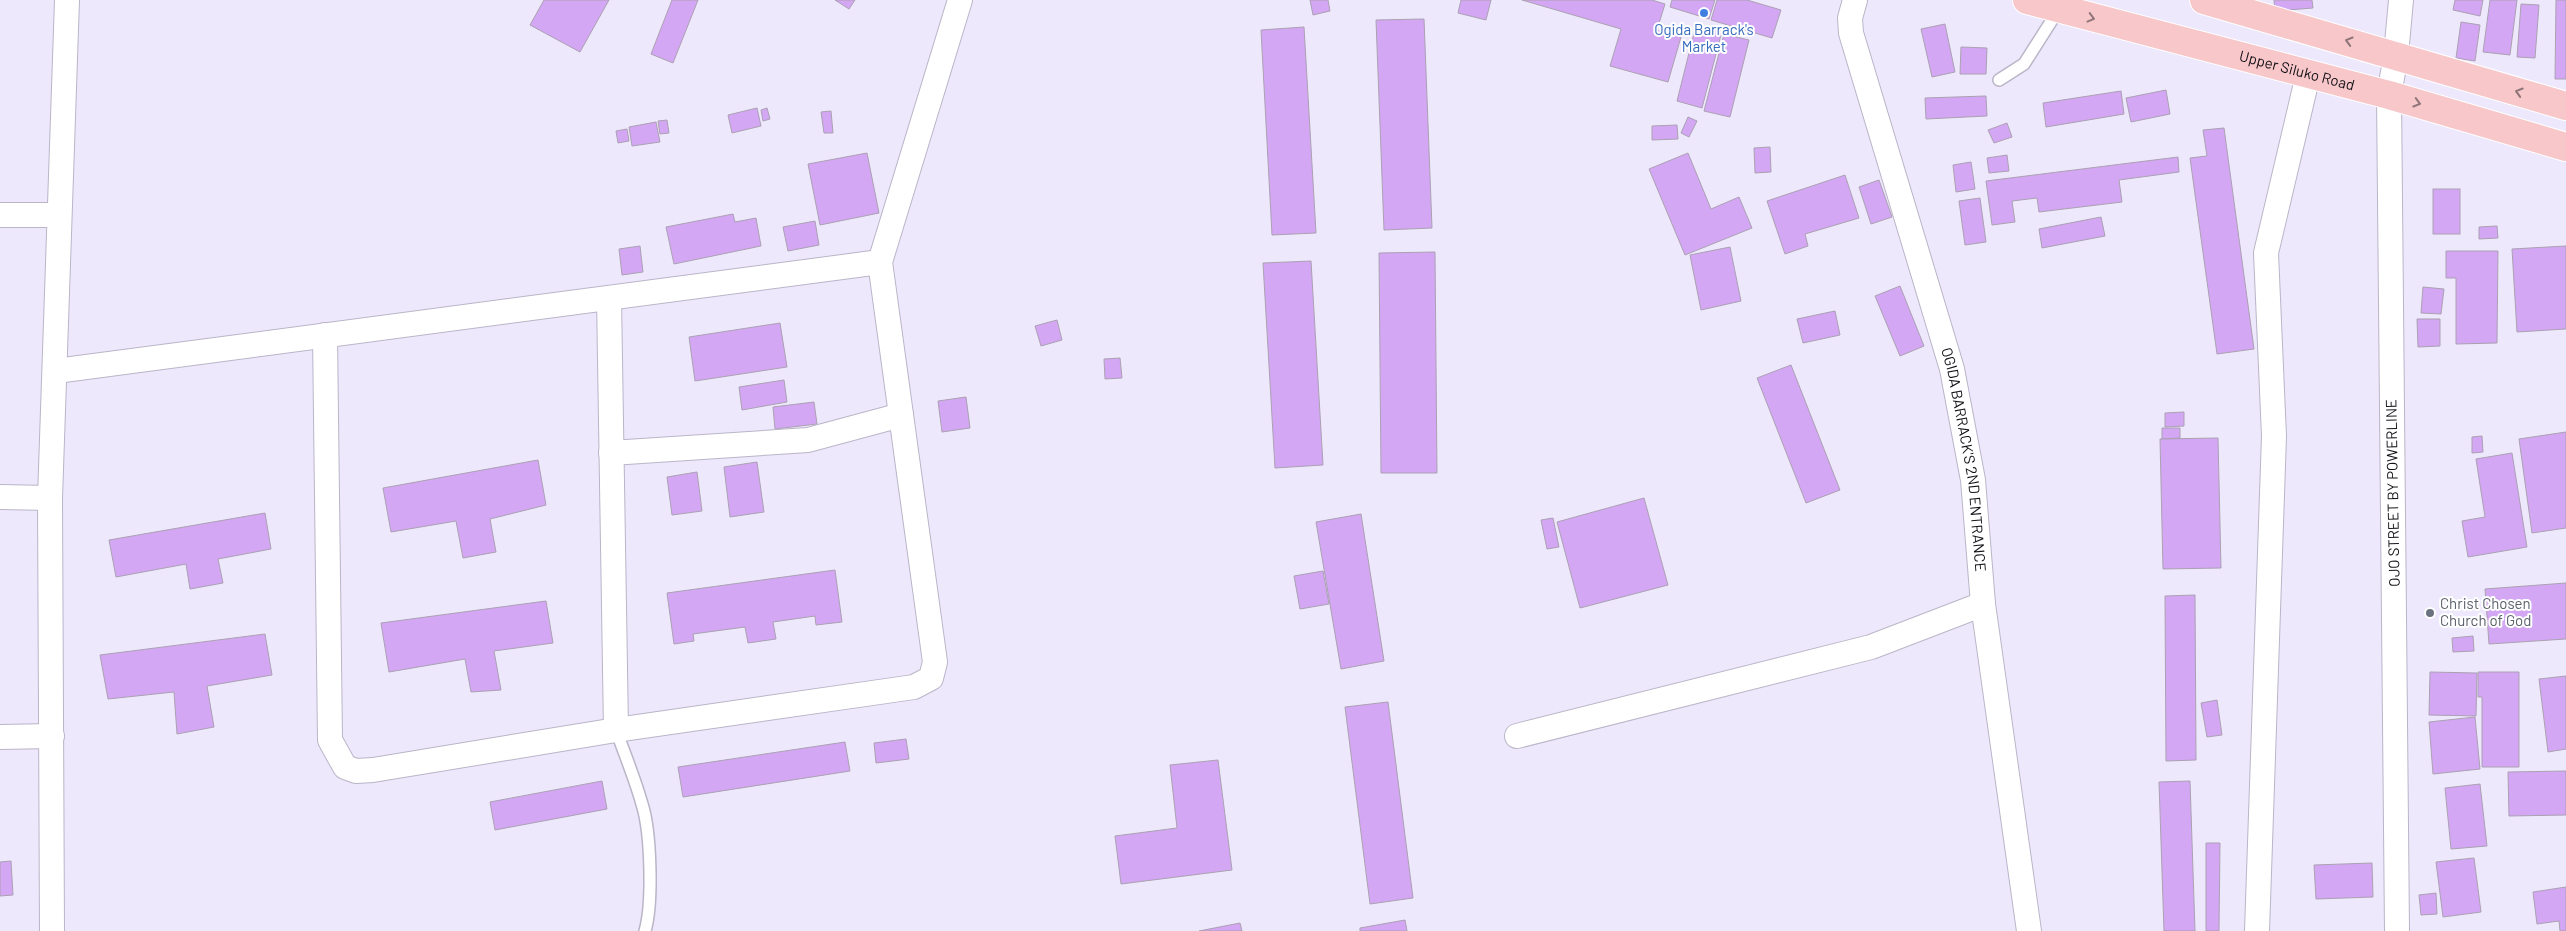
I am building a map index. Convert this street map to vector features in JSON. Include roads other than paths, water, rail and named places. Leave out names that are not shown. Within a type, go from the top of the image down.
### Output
[{"type":"main road","name":"Upper Siluko Road","points":[[2027,0],[2389,95],[2566,147]]},
{"type":"main road","points":[[2204,0],[2566,106]]},
{"type":"street","points":[[52,931],[50,498],[56,371],[58,215],[67,0]]},
{"type":"street","points":[[325,335],[330,740],[345,767],[356,771],[372,770],[616,730],[914,687],[931,678],[935,662],[880,262],[960,0]]},
{"type":"street","name":"OGIDA BARRACK'S 2ND ENTRANCE","points":[[1854,0],[1850,18],[1851,33],[1952,369],[1973,480],[1983,604],[2029,931]]},
{"type":"street","name":"OJO STREET BY POWERLINE","points":[[2397,931],[2389,95],[2396,55],[2401,0]]},
{"type":"street","points":[[2257,931],[2274,436],[2266,253],[2308,74]]},
{"type":"street","points":[[0,215],[58,215]]},
{"type":"street","points":[[56,371],[880,262]]},
{"type":"street","points":[[609,298],[616,730]]},
{"type":"street","points":[[612,453],[808,440],[901,415]]},
{"type":"street","points":[[0,497],[50,498]]},
{"type":"street","points":[[1517,736],[1871,647],[1983,604]]},
{"type":"street","points":[[0,737],[52,736]]},
{"type":"lane","points":[[1999,80],[2024,64],[2059,9]]},
{"type":"lane","points":[[616,730],[643,804],[650,889],[645,931]]},
{"type":"place","name":"Ogida Barrack's Market","points":[[1704,13]]},
{"type":"place","name":"Christ Chosen Church of God","points":[[2430,613]]}]
